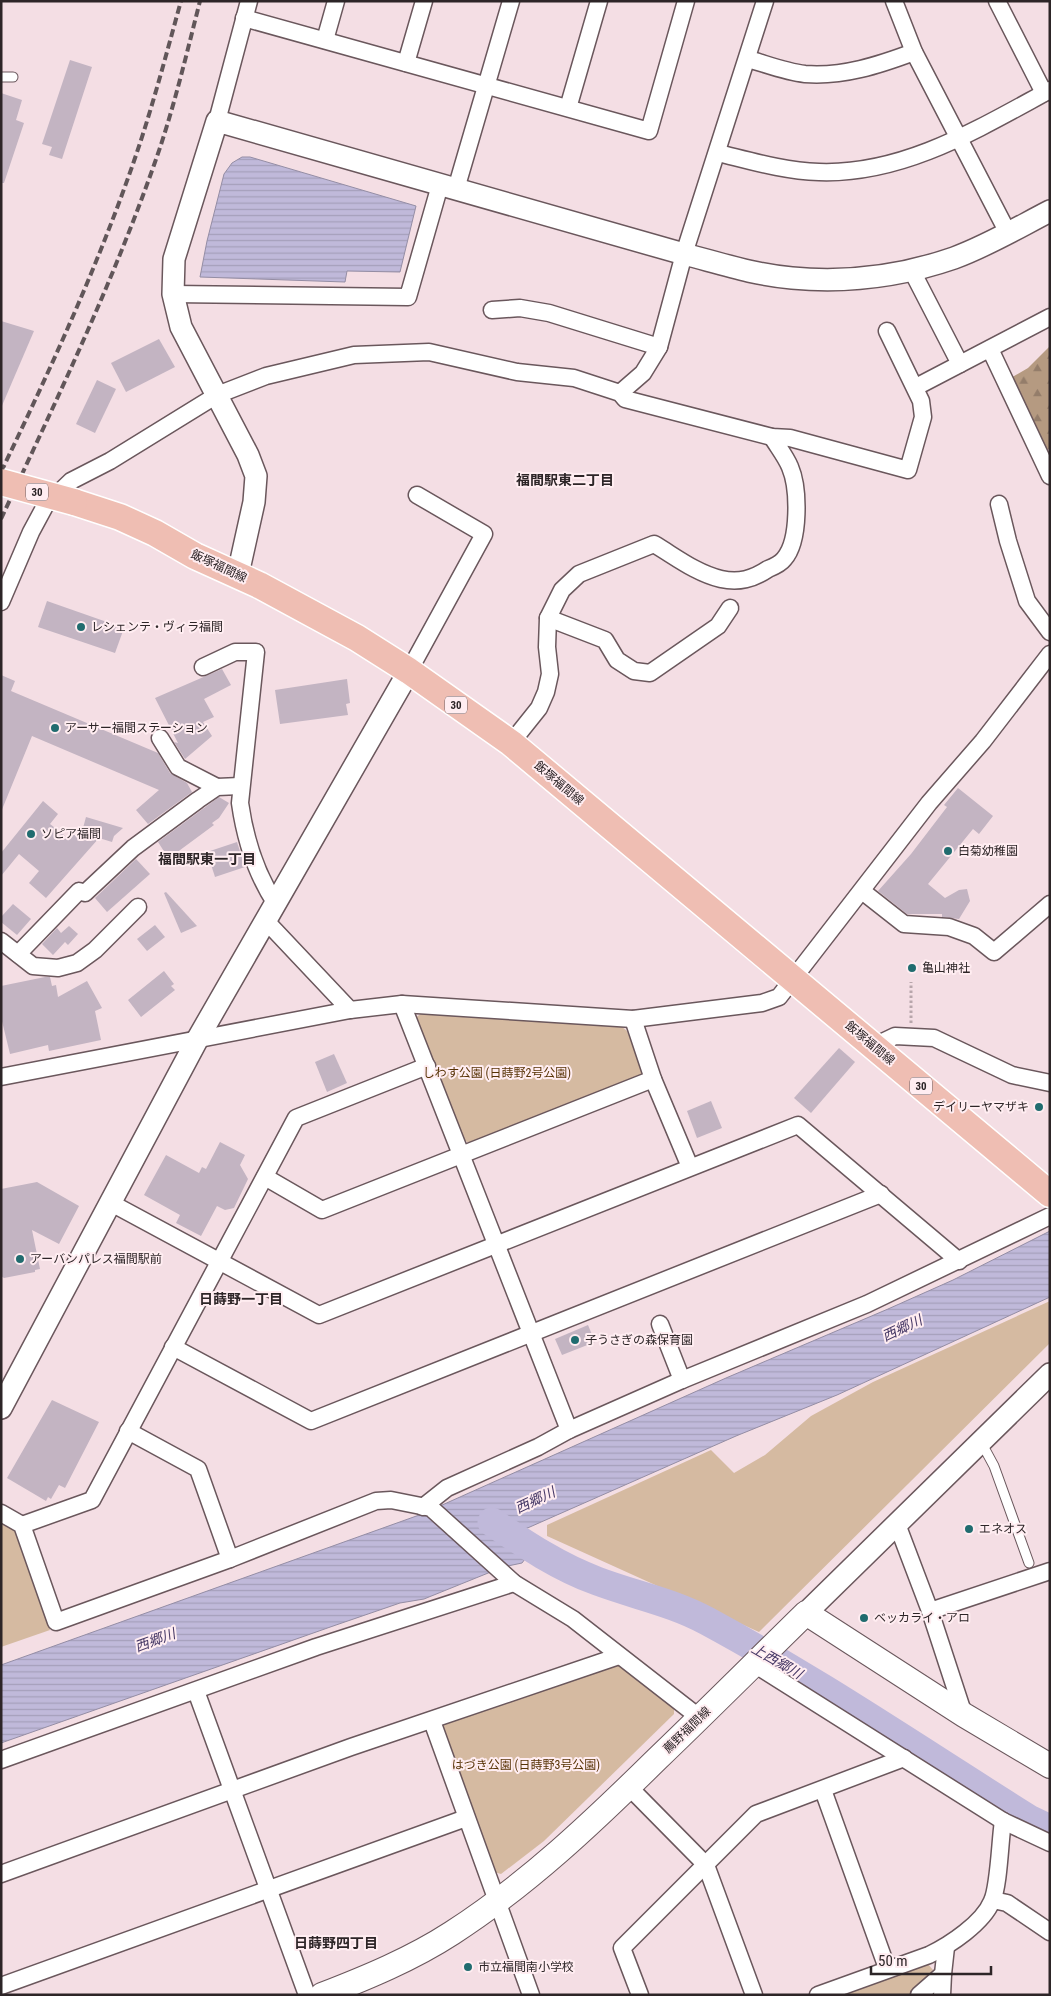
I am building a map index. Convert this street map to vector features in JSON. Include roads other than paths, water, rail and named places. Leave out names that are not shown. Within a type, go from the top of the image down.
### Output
[{"type":"main road","name":"飯塚福間線","points":[[1,482],[120,517],[195,556],[238,574],[357,638],[409,671],[511,743],[1050,1194]]},
{"type":"main road","name":"薦野福間線","points":[[322,1995],[372,1975],[450,1935],[497,1903],[553,1858],[700,1718],[806,1613]]},
{"type":"main road","points":[[806,1613],[964,1715],[1050,1766]]},
{"type":"street","points":[[238,574],[254,502],[256,476],[248,455],[181,327],[173,294],[174,258],[217,121],[249,1]]},
{"type":"street","points":[[325,40],[336,1]]},
{"type":"street","points":[[406,63],[424,1]]},
{"type":"street","points":[[173,294],[408,297],[486,87],[511,1]]},
{"type":"street","points":[[568,108],[599,1]]},
{"type":"street","points":[[244,18],[649,131],[686,1]]},
{"type":"street","points":[[620,393],[643,373],[659,347],[684,254],[718,153],[765,1]]},
{"type":"street","points":[[894,1],[914,52],[1008,233]]},
{"type":"street","points":[[718,153],[780,169],[819,172],[857,170],[916,157],[959,138],[1047,91],[1000,2]]},
{"type":"street","points":[[748,59],[804,74],[840,73],[874,66],[914,52]]},
{"type":"street","points":[[217,121],[684,254],[759,273],[792,278],[871,277],[912,271],[955,258],[1050,211]]},
{"type":"street","points":[[912,271],[960,364]]},
{"type":"street","points":[[492,310],[520,308],[549,313],[659,347]]},
{"type":"street","points":[[916,387],[1050,317]]},
{"type":"street","points":[[1,602],[31,532],[45,506],[71,481],[110,461],[217,395],[266,376],[354,355],[429,352],[517,372],[574,378],[620,393],[625,399],[772,437],[790,438],[908,470],[923,417],[921,401],[916,387],[887,331]]},
{"type":"street","points":[[990,349],[1050,476]]},
{"type":"street","points":[[511,743],[538,708],[546,692],[550,674],[547,647],[548,618],[562,590],[578,574],[654,544],[694,570],[721,579],[741,581],[758,576],[784,560],[792,540],[796,519],[795,488],[790,467],[772,437]]},
{"type":"street","points":[[1,1408],[197,1040],[409,671],[484,534],[417,495]]},
{"type":"street","points":[[999,504],[1008,541],[1028,600],[1050,632]]},
{"type":"street","points":[[548,618],[605,640],[617,660],[634,671],[650,673],[718,626],[730,608]]},
{"type":"street","points":[[203,667],[235,652],[256,652],[240,786],[243,822],[271,913],[350,1010]]},
{"type":"street","points":[[1,1077],[350,1010],[402,1004],[633,1019],[762,1003],[779,998],[929,803],[983,742],[1050,654]]},
{"type":"street","points":[[160,738],[178,767],[217,787],[240,786]]},
{"type":"street","points":[[18,954],[79,891],[84,893],[133,848],[217,787]]},
{"type":"street","points":[[862,891],[904,924],[949,927],[974,936],[994,952],[1050,904]]},
{"type":"street","points":[[1,941],[33,966],[58,968],[77,963],[95,950],[138,907]]},
{"type":"street","points":[[402,1004],[569,1430]]},
{"type":"street","points":[[633,1019],[654,1079],[690,1167]]},
{"type":"street","points":[[874,1046],[895,1036],[934,1038],[1012,1075],[1050,1084]]},
{"type":"street","points":[[22,1525],[92,1500],[296,1118],[427,1066]]},
{"type":"street","points":[[265,1177],[322,1210],[654,1079]]},
{"type":"street","points":[[111,1203],[319,1315],[798,1125],[960,1261]]},
{"type":"street","points":[[174,1346],[312,1420],[881,1194]]},
{"type":"street","points":[[427,1507],[447,1488],[538,1447],[569,1430],[682,1380],[867,1304],[960,1261],[1050,1216]]},
{"type":"street","points":[[660,1324],[682,1380]]},
{"type":"street","points":[[806,1613],[1050,1374]]},
{"type":"street","points":[[128,1430],[198,1469],[230,1559]]},
{"type":"street","points":[[1,1513],[22,1525],[56,1622],[230,1559],[376,1501],[391,1500],[427,1507],[514,1583],[573,1618],[700,1718]]},
{"type":"street","points":[[897,1524],[930,1611],[964,1715]]},
{"type":"street","points":[[930,1611],[1050,1572]]},
{"type":"street","points":[[1,1760],[316,1647],[514,1583]]},
{"type":"street","points":[[1,1874],[232,1790],[619,1656]]},
{"type":"street","points":[[758,1661],[1003,1821],[1050,1843]]},
{"type":"street","points":[[196,1691],[307,1995]]},
{"type":"street","points":[[432,1721],[530,1995]]},
{"type":"street","points":[[640,1995],[622,1948],[756,1814],[904,1758]]},
{"type":"street","points":[[629,1786],[706,1865],[754,1995]]},
{"type":"street","points":[[823,1790],[887,1968]]},
{"type":"street","points":[[1,1986],[466,1818]]},
{"type":"street","points":[[818,1995],[887,1968],[929,1955],[946,1947],[986,1912],[993,1900],[1003,1821]]},
{"type":"street","points":[[993,1900],[1007,1903],[1050,1932]]},
{"type":"street","points":[[942,1995],[946,1947]]},
{"type":"street","points":[[919,1995],[943,1974]]},
{"type":"lane","points":[[1,76],[13,77]]},
{"type":"lane","points":[[981,1442],[994,1466],[1029,1562]]},
{"type":"water","points":[[242,157],[250,157],[416,206],[400,272],[347,271],[345,282],[200,277],[224,174],[232,163]]},
{"type":"water","name":"西郷川","points":[[1050,1231],[1050,1297],[837,1395],[736,1436],[523,1530],[525,1559],[522,1563],[503,1567],[424,1599],[400,1603],[1,1743],[1,1665],[422,1514],[726,1378],[953,1280]]},
{"type":"waterway","name":"上西郷川","points":[[492,1522],[543,1555],[569,1569],[611,1586],[694,1614],[707,1621],[870,1717],[1029,1819],[1050,1829]]},
{"type":"railway","points":[[1,472],[72,318],[120,201],[147,122],[181,1]]},
{"type":"railway","points":[[1,519],[82,344],[120,255],[167,125],[200,1]]},
{"type":"place","name":"レシェンテ・ヴィラ福間","points":[[81,627]]},
{"type":"place","name":"アーサー福間ステーション","points":[[55,728]]},
{"type":"place","name":"ソピア福間","points":[[31,834]]},
{"type":"place","name":"白菊幼稚園","points":[[948,851]]},
{"type":"place","name":"亀山神社","points":[[912,968]]},
{"type":"place","name":"デイリーヤマザキ","points":[[1039,1107]]},
{"type":"place","name":"アーバンパレス福間駅前","points":[[20,1259]]},
{"type":"place","name":"子うさぎの森保育園","points":[[575,1340]]},
{"type":"place","name":"エネオス","points":[[969,1529]]},
{"type":"place","name":"ベッカライ・アロ","points":[[864,1618]]},
{"type":"place","name":"市立福間南小学校","points":[[468,1967]]},
{"type":"district","name":"福間駅東二丁目","points":[[565,480]]},
{"type":"district","name":"福間駅東一丁目","points":[[207,859]]},
{"type":"district","name":"日蒔野一丁目","points":[[241,1299]]},
{"type":"district","name":"日蒔野四丁目","points":[[336,1943]]},
{"type":"park label","name":"しわす公園 (日蒔野2号公園)","points":[[497,1073]]},
{"type":"park label","name":"はづき公園 (日蒔野3号公園)","points":[[526,1765]]}]
